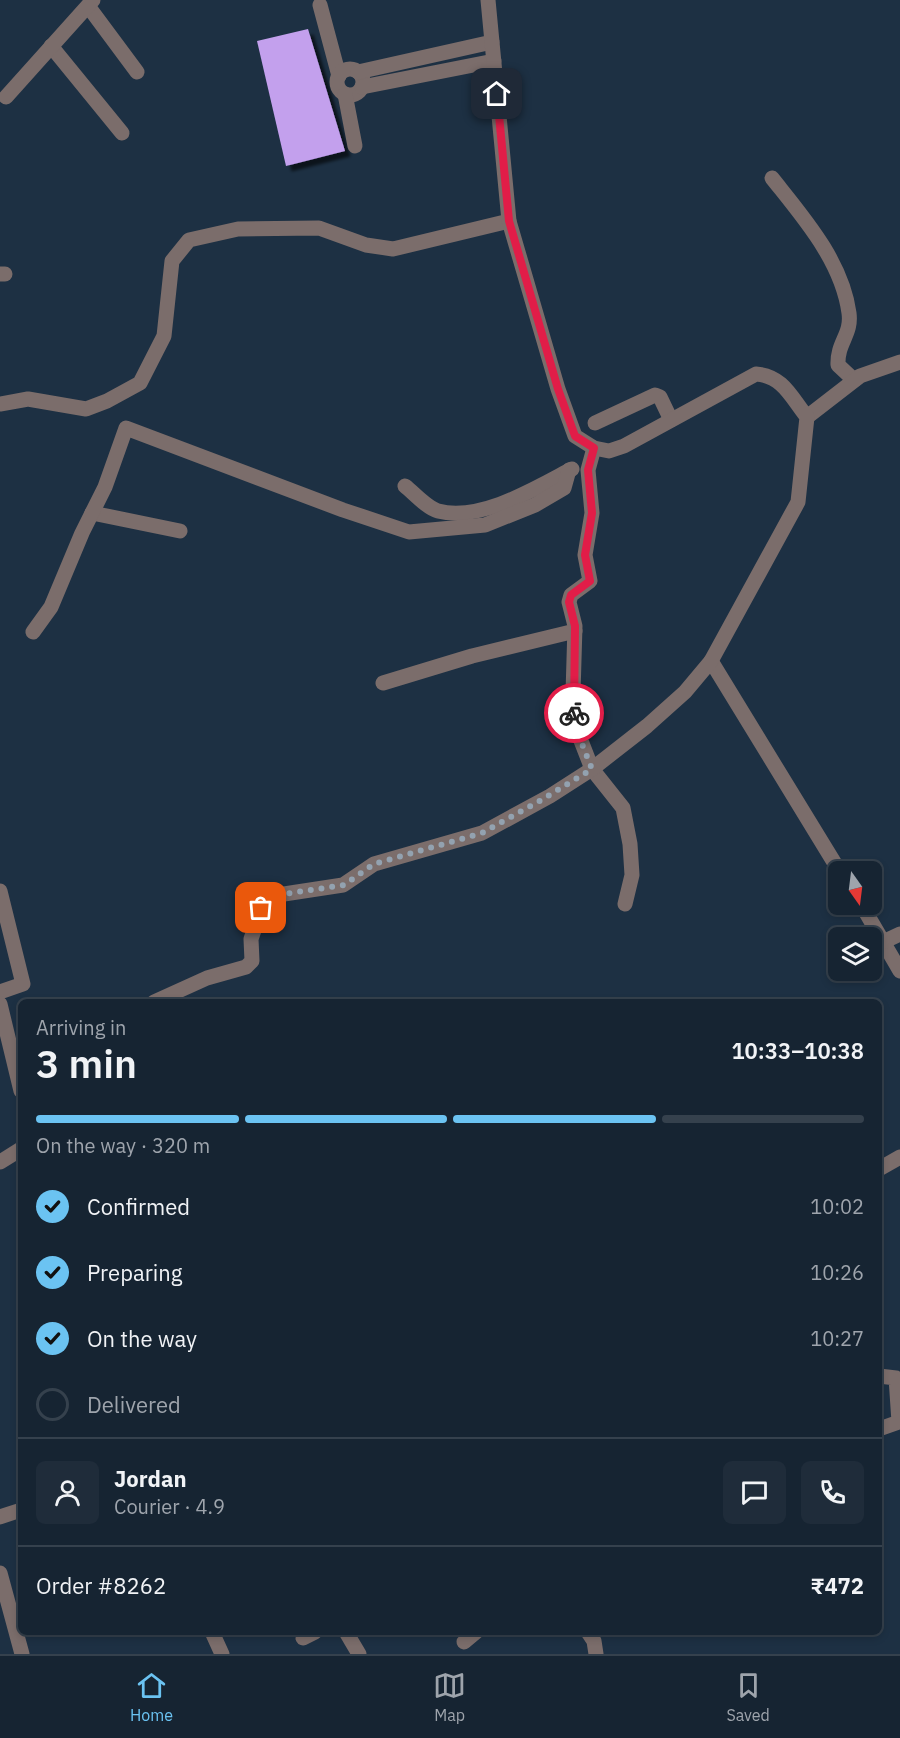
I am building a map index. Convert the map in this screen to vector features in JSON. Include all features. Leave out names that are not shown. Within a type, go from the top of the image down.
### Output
[{"type":"street","points":[[488,0],[509,221],[558,389],[575,436],[593,454]]},
{"type":"street","points":[[6,97],[91,3],[137,72]]},
{"type":"street","points":[[320,5],[339,76],[338,88],[345,94],[355,146]]},
{"type":"street","points":[[360,80],[492,42]]},
{"type":"street","points":[[51,46],[122,133]]},
{"type":"street","points":[[456,51],[460,68]]},
{"type":"street","points":[[360,80],[460,68],[494,61]]},
{"type":"street","points":[[339,76],[350,69],[360,80]]},
{"type":"street","points":[[345,94],[357,93],[360,80]]},
{"type":"street","points":[[772,178],[818,240],[843,287],[849,314],[848,334],[837,350],[838,365],[854,380]]},
{"type":"street","points":[[0,404],[28,399],[86,409],[107,401],[140,383],[164,336],[172,261],[189,240],[238,229],[319,228],[366,245],[393,249],[509,221]]},
{"type":"street","points":[[807,417],[860,376],[900,362]]},
{"type":"street","points":[[161,999],[207,978],[246,967],[252,961],[251,939],[261,908],[284,894],[344,885],[374,864],[482,833],[535,805],[592,769],[647,726],[685,692],[711,661],[798,502],[807,417],[780,382],[770,375],[756,374],[624,446],[593,454],[569,470],[522,495],[488,507],[462,512],[436,511],[405,486]]},
{"type":"street","points":[[595,423],[655,395],[660,397],[671,420]]},
{"type":"street","points":[[33,632],[51,607],[105,487],[126,428],[343,510],[409,532],[485,525],[535,505],[564,488],[569,470]]},
{"type":"street","points":[[593,454],[588,470],[592,513],[585,555],[590,581],[571,595],[569,602],[575,631],[574,713],[578,734],[592,769],[623,808],[630,844],[632,875],[625,904]]},
{"type":"street","points":[[92,513],[180,531]]},
{"type":"street","points":[[383,683],[472,656],[575,631]]},
{"type":"street","points":[[711,661],[833,861]]},
{"type":"street","points":[[0,891],[6,941],[23,984],[0,992]]},
{"type":"street","points":[[868,915],[900,971]]},
{"type":"street","points":[[884,942],[900,934]]},
{"type":"street","points":[[0,1004],[18,1079]]},
{"type":"street","points":[[0,1162],[18,1151]]},
{"type":"street","points":[[882,1167],[900,1157]]},
{"type":"street","points":[[882,1376],[896,1378],[899,1422],[882,1428]]},
{"type":"street","points":[[0,1517],[18,1511]]},
{"type":"street","points":[[0,1573],[22,1654]]},
{"type":"street","points":[[213,1635],[222,1654]]},
{"type":"street","points":[[348,1635],[359,1654]]},
{"type":"street","points":[[590,1635],[594,1641],[596,1654]]},
{"type":"building","points":[[308,29],[345,151],[286,166],[257,41]]},
{"type":"way so far","points":[[261,908],[284,894],[344,885],[374,864],[464,840],[482,833],[550,796],[592,769],[578,734],[574,713]]},
{"type":"route","points":[[497,94],[509,221],[558,389],[575,436],[594,448],[588,470],[592,513],[585,549],[590,581],[587,586],[576,590],[571,595],[569,602],[575,626],[574,713]]}]
